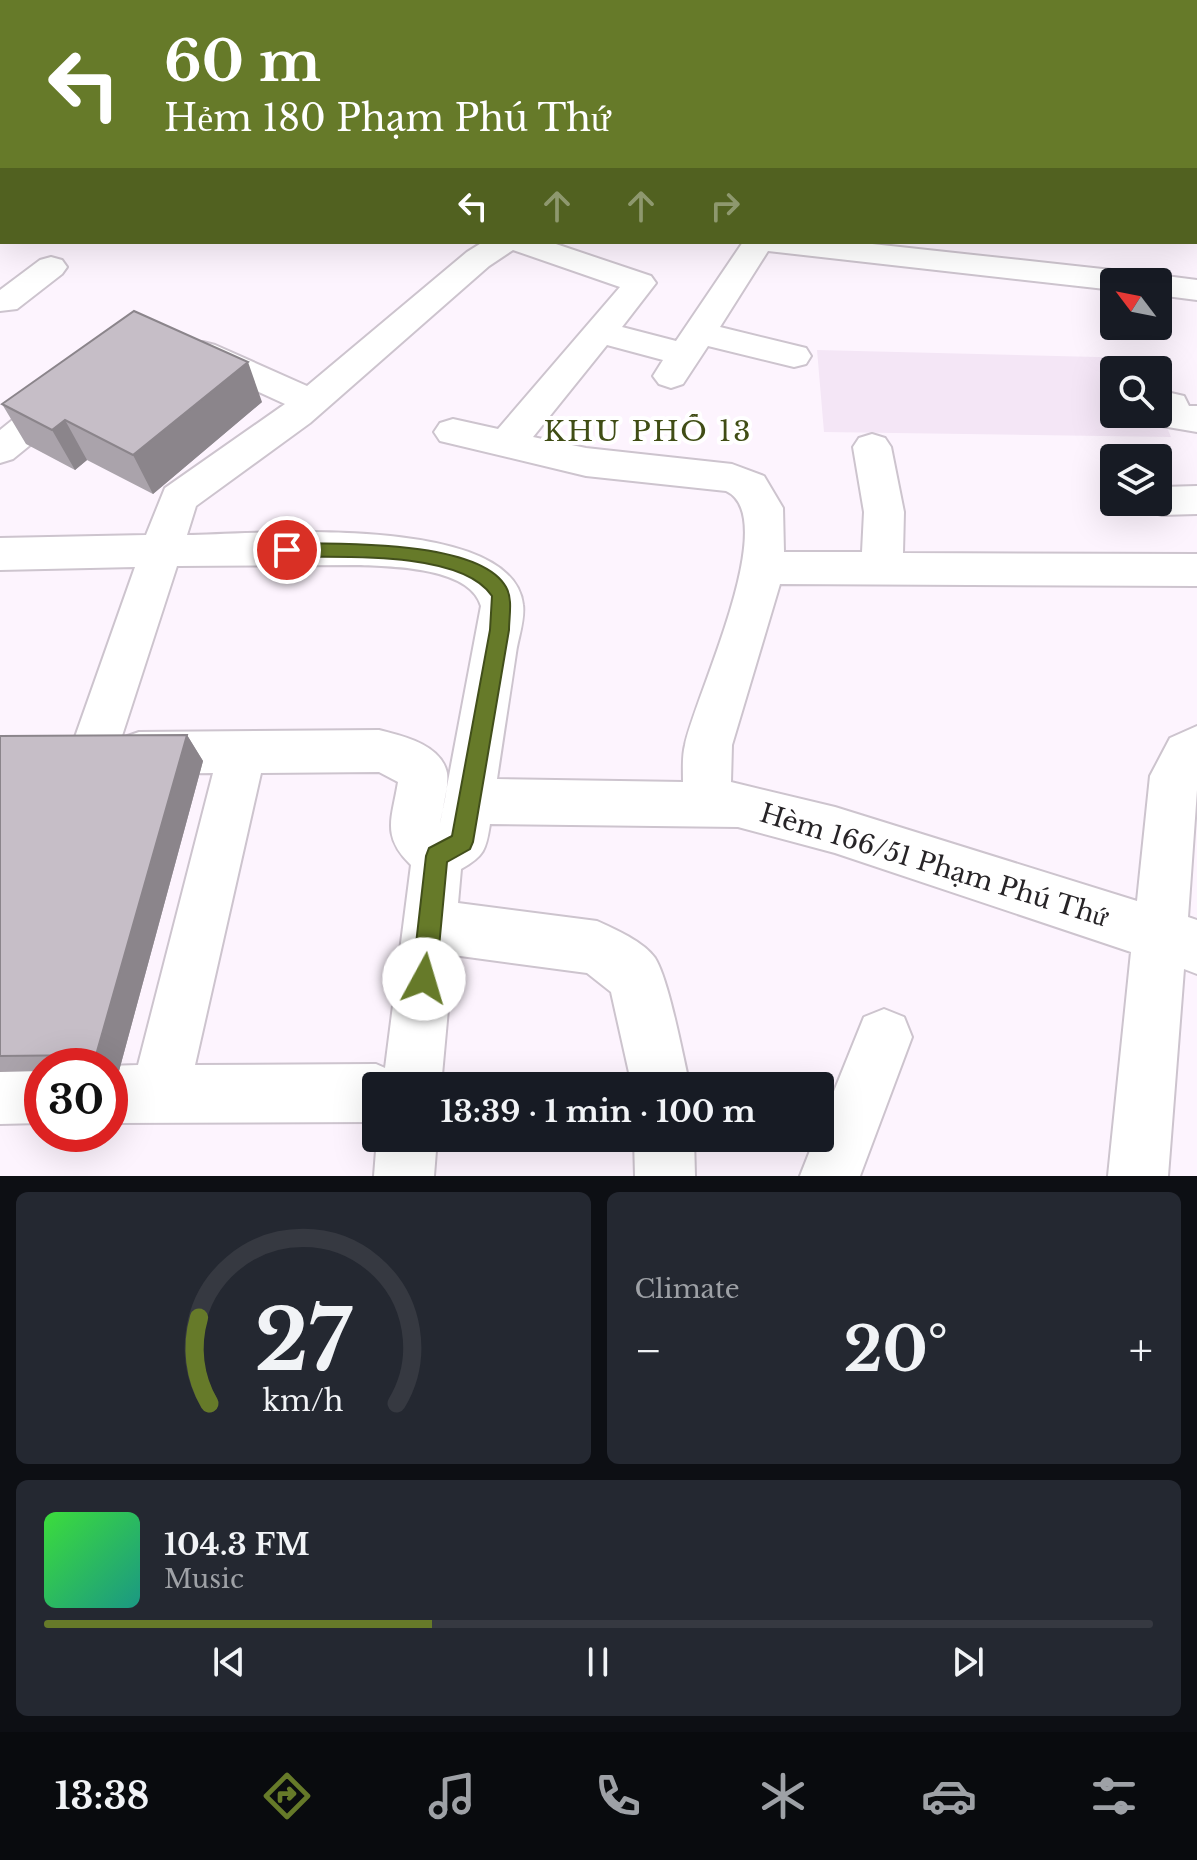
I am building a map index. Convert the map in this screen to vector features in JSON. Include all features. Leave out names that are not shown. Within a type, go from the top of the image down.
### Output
[{"type":"street","points":[[93,754],[179,498],[311,402],[478,259],[502,244]]},
{"type":"street","points":[[507,444],[640,283],[525,244]]},
{"type":"street","points":[[685,355],[757,244]]},
{"type":"street","points":[[787,244],[1100,279]]},
{"type":"street","points":[[0,301],[5,302],[51,267]]},
{"type":"street","points":[[1172,287],[1197,290]]},
{"type":"street","points":[[600,332],[685,355],[794,356]]},
{"type":"street","points":[[180,343],[311,402]]},
{"type":"street","points":[[0,450],[92,377]]},
{"type":"street","points":[[453,432],[586,462],[732,478],[750,486],[763,508],[764,568],[708,745],[706,805]]},
{"type":"street","points":[[872,447],[884,512],[882,569]]},
{"type":"street","points":[[0,554],[163,549],[400,552],[466,568],[493,582],[502,606],[462,842],[437,856]]},
{"type":"street","points":[[764,568],[1197,570]]},
{"type":"street","points":[[1138,1176],[1178,941],[1174,776],[1187,753],[1197,747]]},
{"type":"street","points":[[47,754],[379,751],[402,757],[423,774],[414,834],[437,856]]},
{"type":"street","points":[[242,752],[135,1093],[362,1093]]},
{"type":"street","name":"Hèm 166/51 Phạm Phú Thứ","points":[[468,801],[738,805],[835,830],[1178,941]]},
{"type":"street","points":[[414,1072],[437,856]]},
{"type":"street","points":[[430,926],[597,948],[635,976],[658,1072]]},
{"type":"street","points":[[830,1176],[884,1037]]},
{"type":"street","points":[[0,1095],[24,1094]]},
{"type":"street","points":[[404,1176],[406,1152]]},
{"type":"street","points":[[664,1152],[665,1176]]},
{"type":"shaded area","points":[[817,350],[1100,357],[1100,428],[1167,428],[1171,437],[824,432]]},
{"type":"building","points":[[134,311],[248,362],[133,455],[65,420],[52,430],[2,404]]},
{"type":"building","points":[[187,735],[98,1048],[24,1048],[24,1056],[0,1056],[0,736]]},
{"type":"district","name":"KHU PHỐ 13","points":[[648,431]]},
{"type":"route","points":[[287,550],[380,551],[422,555],[466,568],[486,578],[493,582],[501,596],[499,630],[462,842],[437,856],[424,979]]}]
